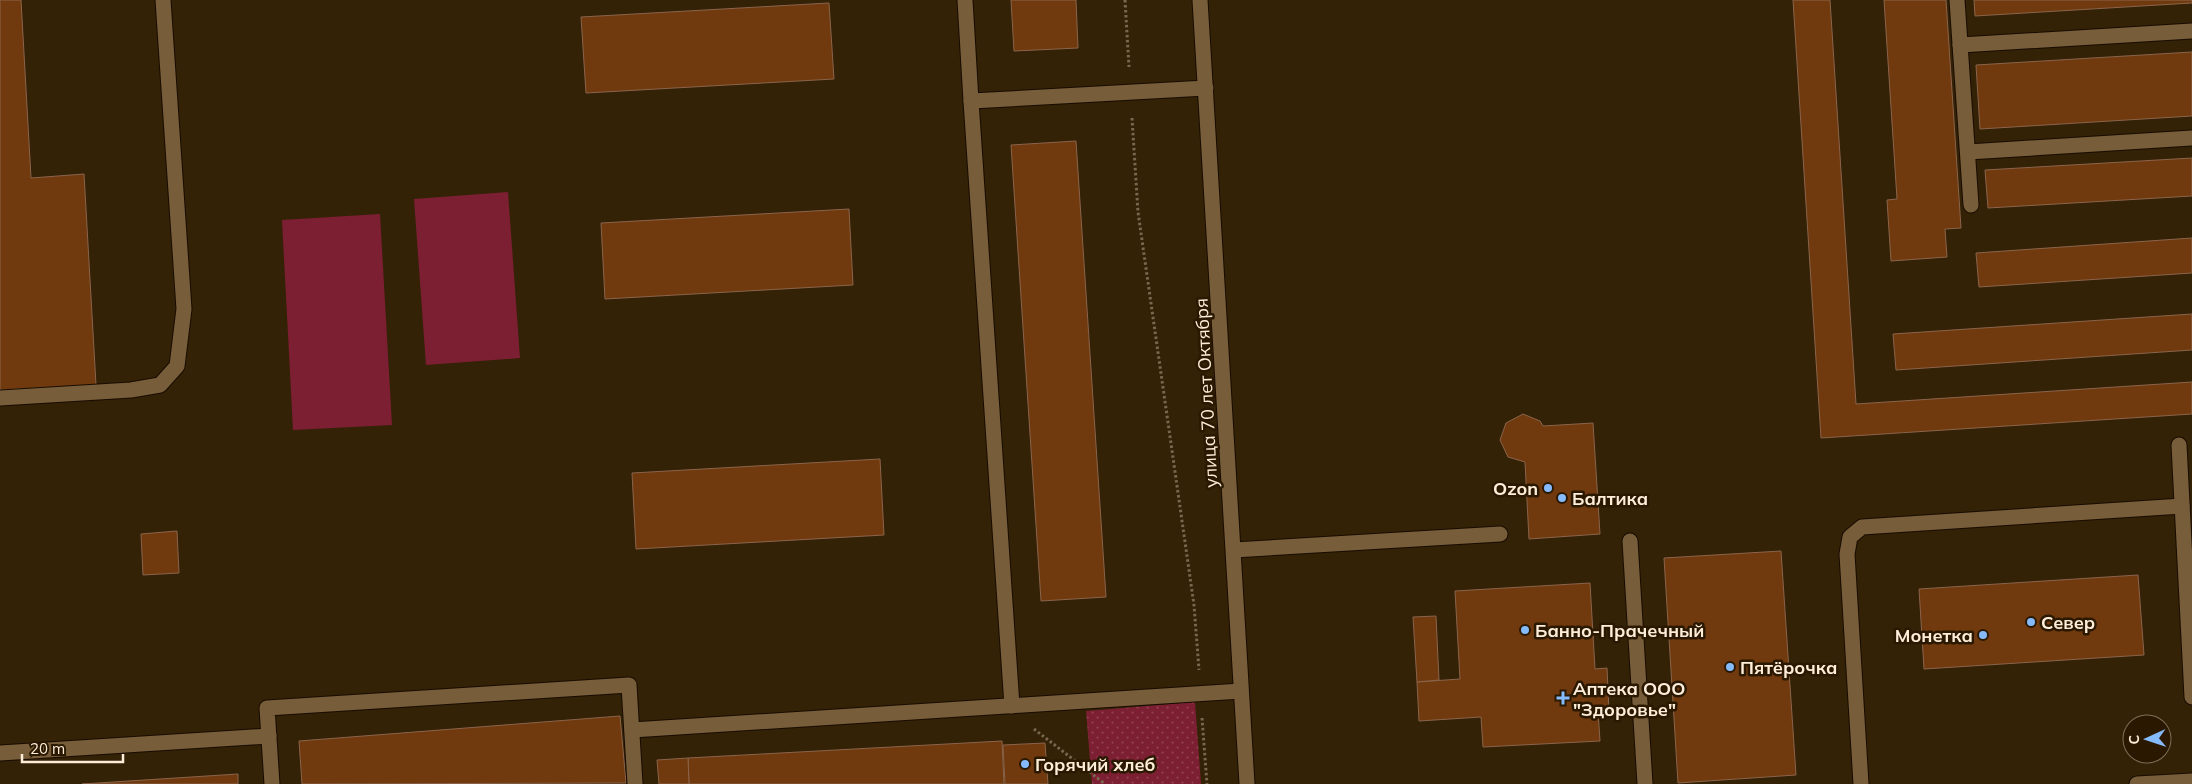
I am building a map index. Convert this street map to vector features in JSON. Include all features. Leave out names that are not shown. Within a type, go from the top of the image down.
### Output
[{"type":"street","points":[[0,398],[131,390],[160,385],[177,366],[184,309],[163,0]]},
{"type":"street","points":[[965,0],[1008,706]]},
{"type":"street","name":"улица 70 лет Октября","points":[[1200,0],[1247,784]]},
{"type":"street","points":[[1957,0],[1971,205]]},
{"type":"street","points":[[1960,45],[2192,31]]},
{"type":"street","points":[[971,101],[1206,88]]},
{"type":"street","points":[[1968,152],[2192,138]]},
{"type":"street","points":[[2179,444],[2192,697]]},
{"type":"street","points":[[1862,784],[1847,554],[1850,537],[1862,527],[2182,506]]},
{"type":"street","points":[[1234,550],[1500,534]]},
{"type":"street","points":[[1630,541],[1645,784]]},
{"type":"street","points":[[272,784],[267,708],[629,685],[635,784]]},
{"type":"street","points":[[632,730],[1241,691]]},
{"type":"street","points":[[0,753],[269,736]]},
{"type":"street","points":[[2137,784],[2192,781]]},
{"type":"path","points":[[1125,0],[1138,212],[1194,605],[1207,784]]},
{"type":"path","points":[[1008,706],[1105,784]]},
{"type":"shaded area","points":[[508,192],[520,358],[426,365],[414,199]]},
{"type":"shaded area","points":[[380,214],[392,425],[293,430],[282,220]]},
{"type":"shaded area","points":[[1195,702],[1201,784],[1092,784],[1086,711]]},
{"type":"building","points":[[0,0],[21,0],[31,178],[84,174],[96,385],[0,390]]},
{"type":"building","points":[[1011,0],[1076,0],[1078,48],[1014,51]]},
{"type":"building","points":[[1793,0],[1830,0],[1856,404],[2192,382],[2192,414],[1821,438]]},
{"type":"building","points":[[1884,0],[1946,0],[1961,228],[1945,229],[1947,257],[1891,261],[1887,200],[1897,199]]},
{"type":"building","points":[[1974,0],[2192,0],[2192,3],[1975,16]]},
{"type":"building","points":[[829,3],[834,79],[586,93],[581,17]]},
{"type":"building","points":[[2192,52],[2192,116],[1980,129],[1976,65]]},
{"type":"building","points":[[1076,141],[1106,597],[1041,601],[1011,145]]},
{"type":"building","points":[[2192,158],[2192,196],[1988,208],[1985,170]]},
{"type":"building","points":[[849,209],[853,285],[605,299],[601,223]]},
{"type":"building","points":[[2192,238],[2192,273],[1979,287],[1976,253]]},
{"type":"building","points":[[2192,314],[2192,350],[1896,370],[1893,334]]},
{"type":"building","name":"Балтика","points":[[1523,414],[1540,421],[1543,426],[1593,423],[1600,534],[1529,539],[1525,462],[1508,457],[1500,440],[1506,423]]},
{"type":"building","points":[[880,459],[884,535],[636,549],[632,473]]},
{"type":"building","points":[[177,531],[179,573],[143,575],[141,534]]},
{"type":"building","name":"Пятёрочка","points":[[1781,551],[1796,775],[1678,783],[1664,558]]},
{"type":"building","name":"Север","points":[[2138,575],[2144,655],[1924,669],[1919,589]]},
{"type":"building","name":"Банно-Прачечный","points":[[1590,583],[1595,669],[1607,668],[1609,711],[1598,711],[1600,741],[1483,747],[1481,717],[1419,721],[1417,682],[1460,679],[1455,591]]},
{"type":"building","points":[[1436,616],[1439,680],[1417,682],[1413,617]]},
{"type":"building","points":[[620,716],[626,783],[302,784],[299,741]]},
{"type":"building","points":[[1002,741],[1004,784],[689,784],[688,758]]},
{"type":"building","name":"Горячий хлеб","points":[[1045,743],[1048,784],[1005,784],[1003,745]]},
{"type":"building","points":[[688,758],[689,784],[659,784],[657,760]]},
{"type":"building","points":[[238,774],[238,784],[82,784]]},
{"type":"place","name":"Ozon","points":[[1548,488]]},
{"type":"place","name":"Балтика","points":[[1562,498]]},
{"type":"place","name":"Север","points":[[2031,622]]},
{"type":"place","name":"Банно-Прачечный","points":[[1525,630]]},
{"type":"place","name":"Монетка","points":[[1983,635]]},
{"type":"place","name":"Пятёрочка","points":[[1730,667]]},
{"type":"place","name":"Аптека ООО \"Здоровье\"","points":[[1563,698]]},
{"type":"place","name":"Горячий хлеб","points":[[1025,764]]}]
